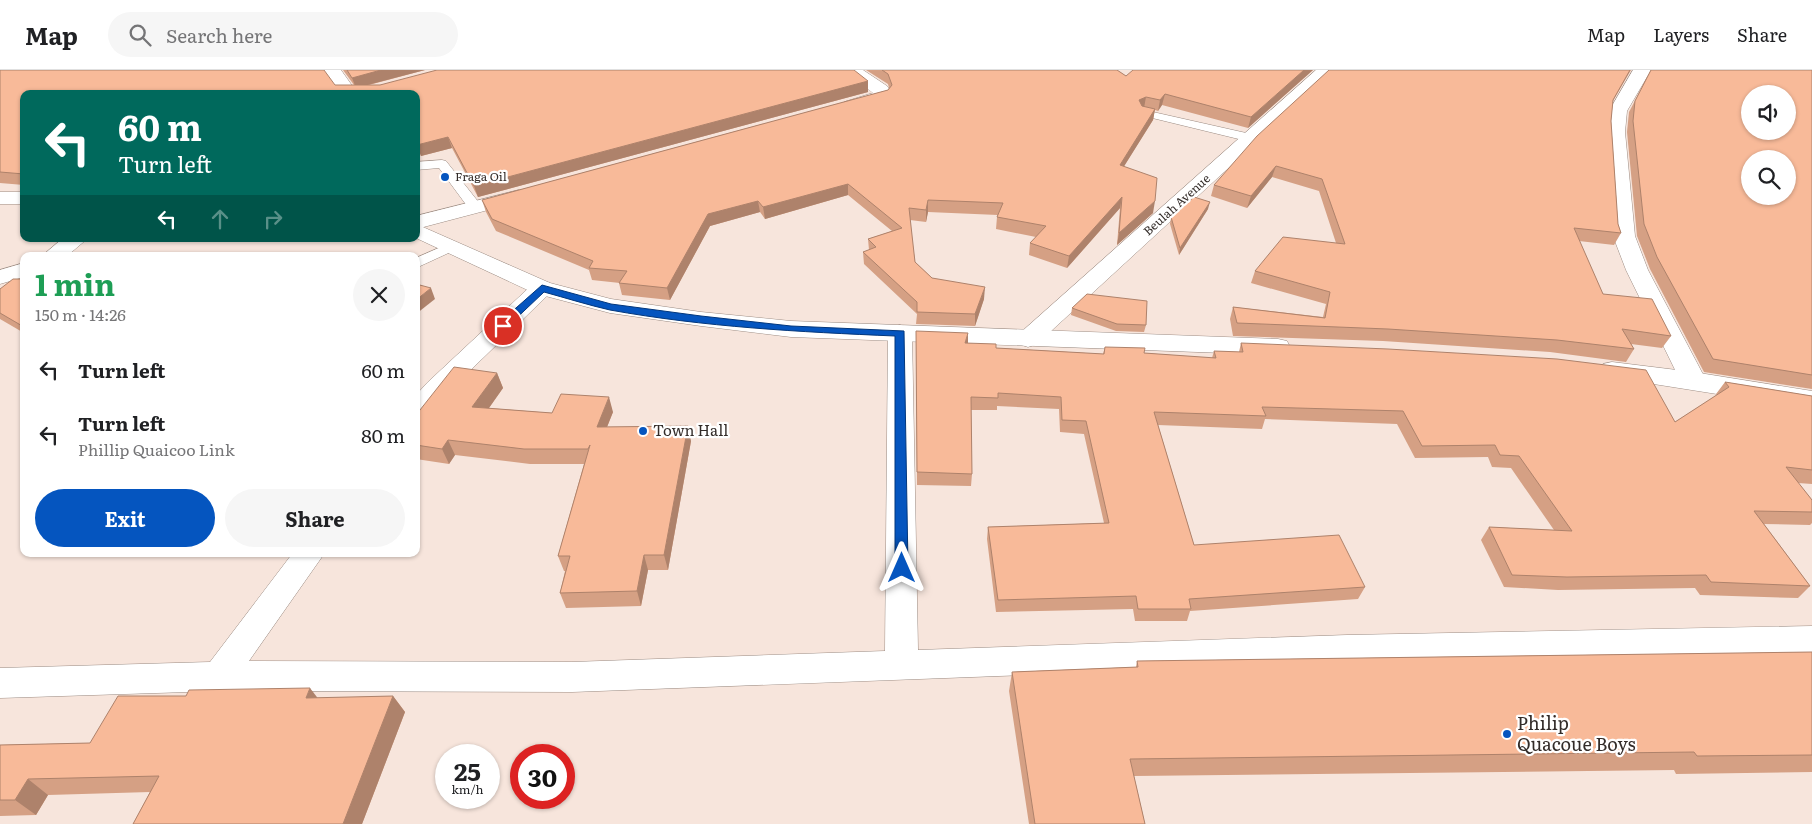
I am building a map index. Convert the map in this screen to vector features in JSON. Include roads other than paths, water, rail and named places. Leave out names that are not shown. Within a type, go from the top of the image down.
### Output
[{"type":"street","points":[[332,70],[346,90]]},
{"type":"street","points":[[830,112],[882,96],[881,90],[852,70]]},
{"type":"street","name":"Beulah Avenue","points":[[1028,339],[1326,70]]},
{"type":"street","points":[[1642,70],[1618,111],[1616,132],[1624,236],[1637,270],[1693,380]]},
{"type":"street","points":[[420,222],[533,192]]},
{"type":"street","points":[[0,198],[20,198]]},
{"type":"street","points":[[420,232],[542,288],[610,306],[701,319],[791,329],[1304,348]]},
{"type":"street","points":[[58,252],[72,242]]},
{"type":"street","points":[[0,277],[20,271]]},
{"type":"street","points":[[420,408],[437,388],[542,288]]},
{"type":"street","points":[[900,333],[902,665]]},
{"type":"street","points":[[1588,367],[1693,380],[1812,400]]},
{"type":"street","points":[[218,676],[307,557]]},
{"type":"street","points":[[0,683],[218,676],[572,677],[1347,649],[1812,640]]},
{"type":"lane","points":[[1144,113],[1251,138]]},
{"type":"lane","points":[[420,166],[442,164],[475,207]]},
{"type":"lane","points":[[420,262],[450,247]]},
{"type":"place","name":"Fraga Oil","points":[[445,177]]},
{"type":"place","name":"Town Hall","points":[[643,431]]},
{"type":"place","name":"Philip Quacoue Boys","points":[[1507,734]]}]
